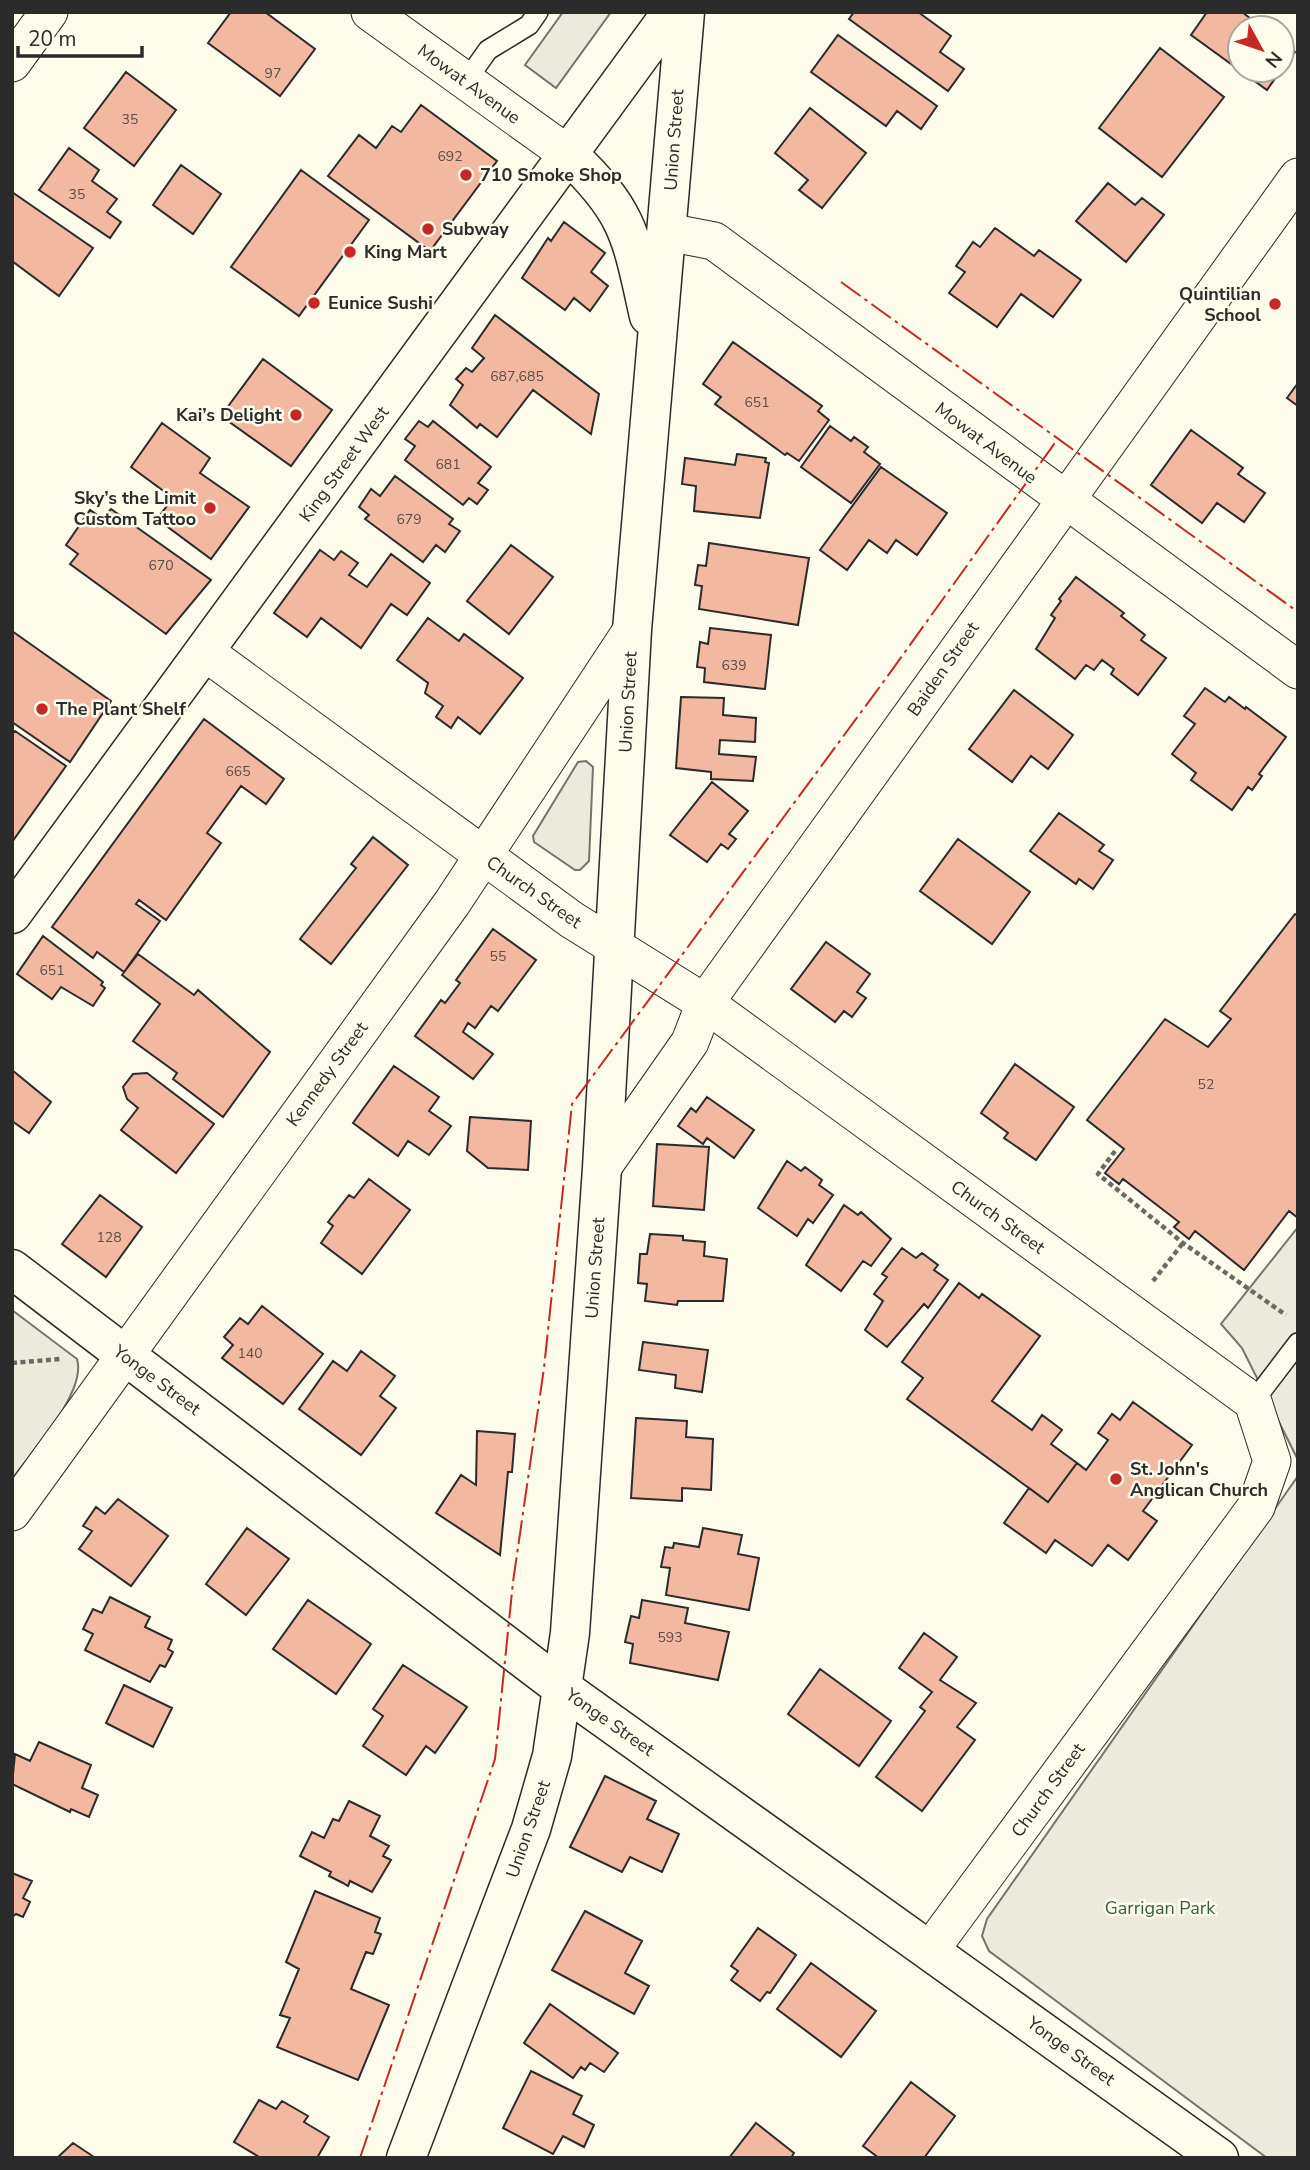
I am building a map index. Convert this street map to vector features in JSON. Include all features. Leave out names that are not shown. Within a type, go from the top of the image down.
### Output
[{"type":"main road","name":"King Street West","points":[[12,914],[672,12]]},
{"type":"main road","name":"Union Street","points":[[407,2158],[531,1829],[552,1756],[570,1633],[602,1168],[632,630],[685,12]]},
{"type":"main road","name":"Union Street","points":[[569,155],[607,193],[631,235],[656,352]]},
{"type":"main road","name":"Yonge Street","points":[[12,1269],[562,1688],[931,1949],[1219,2158]]},
{"type":"street","points":[[12,63],[49,12]]},
{"type":"street","name":"Mowat Avenue","points":[[370,12],[569,155]]},
{"type":"street","name":"Baiden Street","points":[[602,1168],[690,1042],[705,1003],[1028,549],[1066,502],[1298,177]]},
{"type":"street","name":"Mowat Avenue","points":[[667,232],[714,241],[1298,670]]},
{"type":"street","name":"Kennedy Street","points":[[12,1512],[483,856],[632,630]]},
{"type":"street","name":"Church Street","points":[[205,652],[572,920],[705,1003],[1253,1402],[1272,1461],[1256,1507],[931,1949]]},
{"type":"lane","points":[[466,81],[488,50],[529,25],[538,12]]},
{"type":"lane","points":[[1253,1402],[1298,1343]]},
{"type":"path","points":[[1115,1151],[1098,1174],[1183,1243],[1287,1316]]},
{"type":"path","points":[[1129,1312],[1183,1243]]},
{"type":"green space","points":[[586,761],[593,767],[589,861],[580,870],[575,870],[534,842],[533,836],[578,762]]},
{"type":"green space","points":[[12,1310],[77,1359],[78,1372],[74,1388],[56,1421],[12,1479]]},
{"type":"green space","name":"Garrigan Park","points":[[1298,1476],[1298,2158],[1267,2158],[989,1951],[982,1936],[987,1919]]},
{"type":"shaded area","points":[[563,12],[611,12],[556,88],[525,65]]},
{"type":"shaded area","points":[[1298,1227],[1298,1460],[1242,1348],[1221,1324]]},
{"type":"building","points":[[231,12],[265,12],[315,49],[280,96],[208,43]]},
{"type":"building","points":[[854,12],[918,12],[951,36],[940,52],[964,69],[948,91],[849,19]]},
{"type":"building","points":[[1207,12],[1245,14],[1226,14],[1226,60],[1191,35]]},
{"type":"building","points":[[838,35],[937,106],[921,129],[897,111],[886,126],[811,72]]},
{"type":"building","points":[[1160,48],[1224,97],[1162,177],[1099,128]]},
{"type":"building","points":[[126,72],[176,110],[134,166],[84,128]]},
{"type":"building","points":[[1259,84],[1271,84],[1267,90]]},
{"type":"building","points":[[421,105],[497,161],[430,251],[328,176],[359,135],[376,148],[392,126],[401,132]]},
{"type":"building","points":[[810,108],[866,153],[822,208],[799,190],[808,180],[775,153]]},
{"type":"building","points":[[69,148],[99,170],[92,181],[117,199],[107,212],[121,222],[110,238],[39,190]]},
{"type":"building","points":[[181,165],[221,194],[193,234],[153,205]]},
{"type":"building","points":[[301,170],[369,220],[299,316],[231,267]]},
{"type":"building","points":[[1108,183],[1135,205],[1142,198],[1164,215],[1126,262],[1076,221]]},
{"type":"building","points":[[12,192],[93,248],[59,296],[12,261]]},
{"type":"building","points":[[564,222],[605,253],[591,272],[608,286],[590,311],[574,298],[565,310],[522,278],[548,238],[551,241]]},
{"type":"building","points":[[995,228],[1034,256],[1039,250],[1081,280],[1053,317],[1021,294],[997,327],[949,293],[965,272],[956,266],[973,242],[980,247]]},
{"type":"building","points":[[495,315],[599,394],[591,434],[533,390],[497,437],[480,424],[477,428],[450,405],[463,385],[456,379],[466,368],[472,372],[484,358],[472,348]]},
{"type":"building","points":[[733,342],[822,406],[818,411],[829,420],[799,461],[787,453],[785,455],[715,404],[721,397],[703,384]]},
{"type":"building","points":[[263,359],[332,410],[291,466],[221,416]]},
{"type":"building","points":[[1298,383],[1298,406],[1287,398]]},
{"type":"building","points":[[419,421],[428,427],[433,421],[491,467],[478,483],[488,490],[477,504],[469,498],[463,505],[405,460],[415,446],[405,439]]},
{"type":"building","points":[[162,423],[210,458],[200,473],[249,507],[211,559],[157,519],[173,498],[131,467]]},
{"type":"building","points":[[830,426],[851,441],[854,437],[868,447],[864,452],[880,464],[851,503],[801,467]]},
{"type":"building","points":[[1191,430],[1243,468],[1238,474],[1265,493],[1244,522],[1217,503],[1202,523],[1151,485]]},
{"type":"building","points":[[737,454],[766,458],[765,462],[769,463],[760,518],[694,511],[696,486],[682,484],[685,458],[735,465]]},
{"type":"building","points":[[881,467],[947,513],[917,555],[896,540],[887,553],[869,540],[847,570],[820,550]]},
{"type":"building","points":[[395,476],[453,519],[449,524],[460,531],[445,552],[436,545],[423,562],[365,519],[369,515],[359,507],[371,489],[380,496]]},
{"type":"building","points":[[111,509],[211,580],[166,634],[70,564],[78,554],[66,545],[90,510],[103,519]]},
{"type":"building","points":[[709,543],[809,558],[798,625],[699,609],[702,586],[695,585],[698,565],[706,566]]},
{"type":"building","points":[[511,545],[553,577],[509,634],[467,601]]},
{"type":"building","points":[[320,550],[334,560],[341,551],[358,563],[349,575],[367,587],[391,554],[430,583],[407,615],[391,604],[361,648],[321,618],[307,637],[274,613]]},
{"type":"building","points":[[1076,577],[1124,613],[1121,616],[1145,635],[1141,640],[1166,658],[1138,695],[1111,674],[1114,669],[1102,660],[1094,670],[1086,665],[1075,679],[1036,649],[1055,618],[1051,615],[1061,601],[1059,599]]},
{"type":"building","points":[[428,618],[459,641],[464,634],[523,678],[480,734],[458,717],[451,728],[436,717],[443,706],[425,693],[428,683],[397,660]]},
{"type":"building","points":[[710,628],[771,635],[765,689],[704,682],[705,668],[697,667],[700,642],[708,644]]},
{"type":"building","points":[[12,631],[111,701],[70,762],[12,722]]},
{"type":"building","points":[[1205,688],[1225,702],[1229,697],[1245,709],[1246,707],[1286,737],[1259,774],[1262,776],[1252,790],[1248,787],[1232,810],[1191,780],[1196,773],[1172,754],[1195,724],[1184,716]]},
{"type":"building","points":[[1014,690],[1073,735],[1048,769],[1031,756],[1012,782],[969,749]]},
{"type":"building","points":[[681,697],[724,698],[723,715],[756,718],[755,742],[720,740],[719,754],[756,757],[753,781],[711,779],[711,772],[676,768]]},
{"type":"building","points":[[204,719],[284,779],[266,804],[241,786],[207,833],[221,843],[166,920],[139,900],[136,904],[160,921],[124,972],[97,952],[93,958],[52,927]]},
{"type":"building","points":[[15,731],[66,766],[12,842],[12,734]]},
{"type":"building","points":[[712,782],[748,811],[729,834],[736,839],[728,849],[721,844],[707,862],[670,835]]},
{"type":"building","points":[[1059,813],[1104,845],[1099,851],[1113,860],[1093,889],[1079,879],[1076,884],[1030,851]]},
{"type":"building","points":[[373,837],[408,865],[331,964],[300,939],[356,868],[351,864]]},
{"type":"building","points":[[958,839],[1030,892],[992,944],[920,891]]},
{"type":"building","points":[[1295,914],[1298,916],[1298,1218],[1289,1211],[1244,1270],[1195,1231],[1189,1239],[1174,1227],[1179,1222],[1123,1179],[1119,1184],[1105,1173],[1124,1149],[1087,1120],[1165,1019],[1208,1047],[1231,1019],[1220,1011]]},
{"type":"building","points":[[493,929],[536,960],[498,1011],[491,1006],[475,1028],[468,1023],[463,1032],[493,1054],[473,1079],[415,1036],[441,1000],[445,1003],[460,983],[456,980]]},
{"type":"building","points":[[43,936],[103,982],[101,985],[105,988],[93,1006],[61,987],[52,999],[17,974]]},
{"type":"building","points":[[826,942],[870,974],[857,992],[866,998],[852,1017],[844,1011],[835,1022],[791,989]]},
{"type":"building","points":[[138,954],[194,995],[198,990],[270,1052],[223,1117],[173,1079],[177,1073],[133,1041],[160,1004],[122,975]]},
{"type":"building","points":[[1015,1064],[1074,1107],[1036,1160],[1004,1138],[1008,1133],[981,1113]]},
{"type":"building","points":[[394,1066],[439,1097],[429,1111],[451,1126],[429,1155],[408,1141],[398,1156],[353,1123]]},
{"type":"building","points":[[12,1070],[51,1102],[29,1133],[12,1121]]},
{"type":"building","points":[[147,1073],[214,1124],[176,1173],[121,1130],[138,1108],[127,1099],[123,1087],[133,1074]]},
{"type":"building","points":[[707,1097],[754,1130],[734,1158],[707,1138],[703,1144],[678,1126],[691,1108],[696,1112]]},
{"type":"building","points":[[470,1117],[531,1121],[528,1170],[488,1168],[467,1151]]},
{"type":"building","points":[[657,1144],[709,1147],[704,1210],[653,1206]]},
{"type":"building","points":[[787,1161],[801,1171],[805,1167],[822,1180],[819,1185],[833,1195],[813,1223],[808,1219],[797,1236],[758,1208]]},
{"type":"building","points":[[369,1179],[410,1210],[362,1274],[321,1243],[333,1226],[328,1222],[349,1195],[354,1198]]},
{"type":"building","points":[[100,1195],[142,1227],[106,1277],[62,1244]]},
{"type":"building","points":[[844,1205],[858,1215],[861,1212],[891,1239],[871,1266],[863,1261],[841,1291],[806,1265]]},
{"type":"building","points":[[650,1234],[683,1236],[683,1240],[705,1242],[704,1256],[727,1259],[723,1301],[678,1301],[677,1305],[645,1301],[647,1284],[638,1283],[640,1254],[647,1254]]},
{"type":"building","points":[[902,1248],[916,1258],[922,1253],[938,1265],[934,1270],[948,1280],[928,1308],[924,1304],[887,1347],[865,1330],[883,1301],[874,1294],[887,1277],[882,1274]]},
{"type":"building","points":[[959,1283],[979,1298],[982,1294],[1040,1336],[992,1401],[1032,1430],[1042,1415],[1062,1430],[1051,1444],[1077,1463],[1048,1502],[907,1399],[923,1378],[902,1362]]},
{"type":"building","points":[[262,1306],[323,1354],[283,1404],[222,1358],[233,1345],[224,1337],[240,1318],[248,1324]]},
{"type":"building","points":[[643,1342],[708,1350],[702,1392],[675,1388],[676,1375],[639,1370]]},
{"type":"building","points":[[361,1351],[395,1376],[380,1396],[396,1408],[361,1455],[299,1409],[333,1361],[347,1371]]},
{"type":"building","name":"St. John's Anglican Church","points":[[1133,1402],[1192,1445],[1143,1511],[1157,1521],[1128,1560],[1108,1545],[1092,1566],[1055,1540],[1046,1553],[1004,1523],[1029,1488],[1048,1502],[1077,1463],[1086,1470],[1108,1440],[1098,1433],[1112,1414],[1120,1420]]},
{"type":"building","points":[[636,1418],[687,1421],[686,1437],[713,1439],[711,1490],[682,1488],[682,1501],[631,1498]]},
{"type":"building","points":[[477,1431],[515,1434],[512,1472],[508,1472],[500,1555],[436,1513],[461,1475],[476,1485]]},
{"type":"building","points":[[118,1499],[168,1536],[131,1586],[79,1549],[92,1531],[83,1526],[96,1507],[105,1514]]},
{"type":"building","points":[[247,1528],[289,1559],[246,1615],[206,1584]]},
{"type":"building","points":[[703,1528],[742,1535],[738,1554],[759,1558],[749,1610],[666,1595],[670,1568],[661,1567],[665,1547],[673,1548],[674,1543],[699,1547]]},
{"type":"building","points":[[110,1597],[150,1617],[145,1627],[172,1640],[168,1649],[173,1652],[165,1667],[160,1665],[150,1682],[85,1650],[93,1634],[83,1629],[93,1609],[102,1613]]},
{"type":"building","points":[[308,1600],[371,1644],[336,1694],[273,1649]]},
{"type":"building","points":[[642,1600],[688,1608],[685,1623],[729,1632],[718,1680],[630,1663],[633,1644],[625,1642],[631,1616],[639,1618]]},
{"type":"building","points":[[924,1633],[957,1657],[940,1680],[976,1703],[957,1727],[975,1740],[922,1811],[876,1777],[925,1711],[920,1707],[932,1692],[899,1668]]},
{"type":"building","points":[[403,1665],[467,1707],[435,1753],[426,1746],[406,1775],[363,1746],[383,1716],[373,1709]]},
{"type":"building","points":[[820,1669],[891,1721],[859,1766],[788,1714]]},
{"type":"building","points":[[124,1685],[172,1708],[153,1747],[106,1723]]},
{"type":"building","points":[[39,1742],[91,1765],[82,1788],[98,1795],[89,1817],[71,1809],[70,1812],[12,1784],[15,1754],[30,1761]]},
{"type":"building","points":[[605,1776],[656,1801],[647,1819],[679,1834],[662,1872],[630,1857],[622,1872],[570,1847]]},
{"type":"building","points":[[349,1801],[380,1816],[370,1836],[389,1846],[383,1856],[391,1860],[372,1892],[350,1881],[348,1886],[329,1876],[331,1872],[300,1856],[312,1832],[324,1838],[333,1819],[339,1821]]},
{"type":"building","points":[[12,1873],[32,1881],[23,1898],[30,1902],[23,1917],[16,1914],[12,1917]]},
{"type":"building","points":[[315,1891],[380,1918],[375,1932],[381,1934],[373,1954],[366,1952],[351,1989],[389,2005],[358,2080],[277,2047],[290,2018],[280,2015],[299,1969],[286,1962]]},
{"type":"building","points":[[585,1911],[642,1941],[625,1973],[649,1986],[634,2014],[552,1970]]},
{"type":"building","points":[[758,1928],[796,1955],[770,1993],[767,1992],[760,2001],[731,1980],[738,1971],[731,1966]]},
{"type":"building","points":[[811,1963],[876,2011],[841,2057],[777,2009]]},
{"type":"building","points":[[550,2004],[618,2053],[604,2072],[590,2063],[585,2070],[581,2067],[573,2078],[524,2043]]},
{"type":"building","points":[[531,2071],[582,2096],[573,2114],[594,2125],[584,2147],[563,2136],[553,2154],[503,2128]]},
{"type":"building","points":[[911,2082],[955,2116],[924,2158],[879,2158],[863,2146]]},
{"type":"building","points":[[259,2100],[276,2109],[282,2101],[308,2116],[304,2122],[329,2137],[317,2158],[261,2158],[234,2142]]},
{"type":"building","points":[[756,2123],[794,2153],[791,2158],[729,2158]]},
{"type":"building","points":[[73,2143],[94,2157],[57,2158]]},
{"type":"power","points":[[841,282],[1298,612]]},
{"type":"power","points":[[360,2158],[495,1759],[513,1582],[544,1368],[572,1104],[887,677],[1057,440]]},
{"type":"place","name":"710 Smoke Shop","points":[[466,175]]},
{"type":"place","name":"Subway","points":[[428,229]]},
{"type":"place","name":"King Mart","points":[[350,252]]},
{"type":"place","name":"Eunice Sushi","points":[[314,303]]},
{"type":"place","name":"Quintilian School","points":[[1275,304]]},
{"type":"place","name":"Kai’s Delight","points":[[296,415]]},
{"type":"place","name":"Sky’s the Limit Custom Tattoo","points":[[210,508]]},
{"type":"place","name":"The Plant Shelf","points":[[42,709]]},
{"type":"place","name":"St. John's Anglican Church","points":[[1116,1479]]}]
